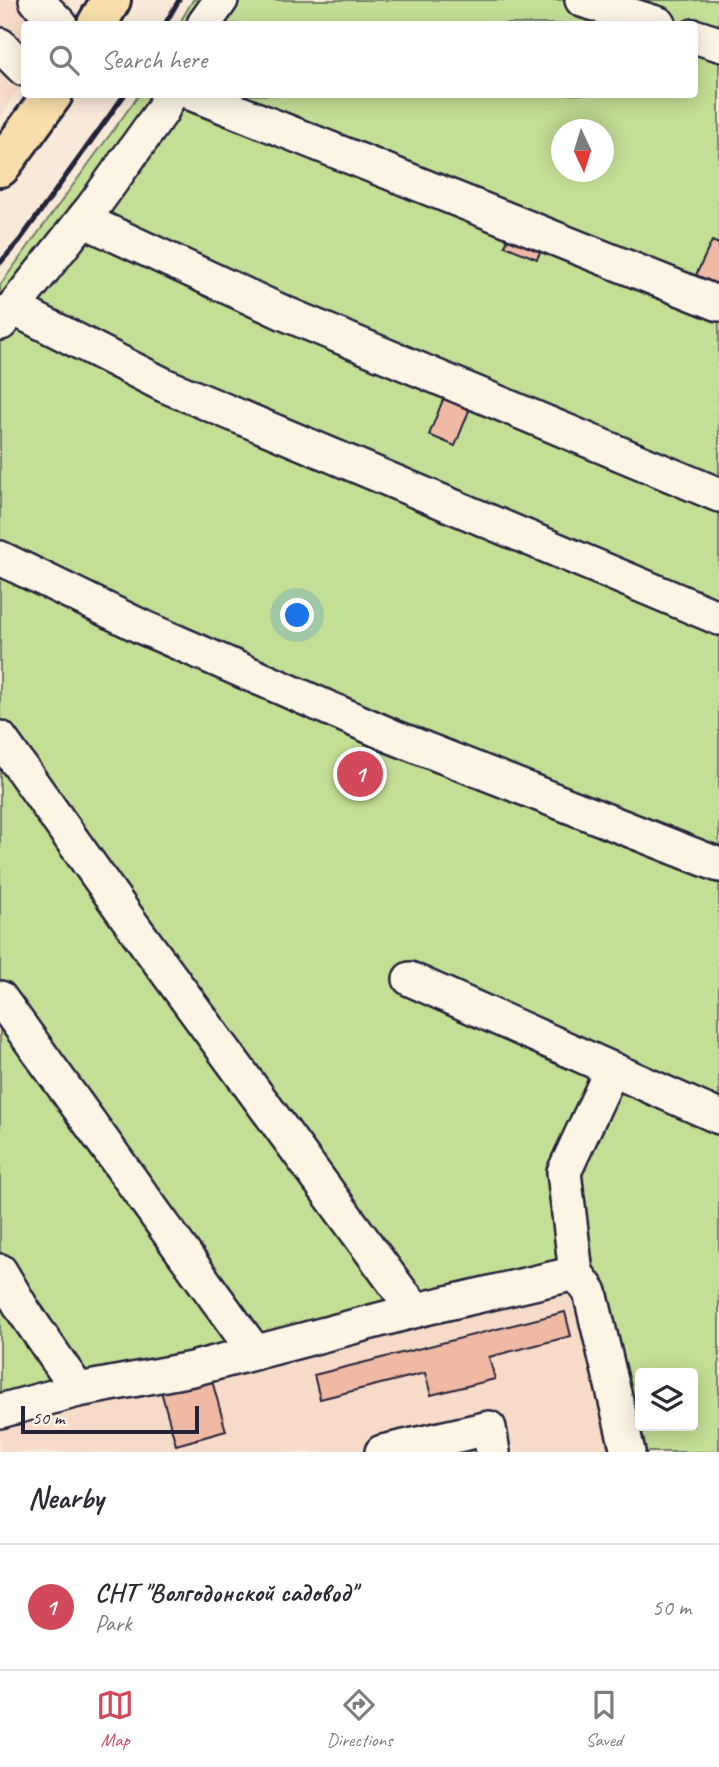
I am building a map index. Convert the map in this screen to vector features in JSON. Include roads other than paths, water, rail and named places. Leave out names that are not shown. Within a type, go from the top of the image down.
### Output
[{"type":"main road","points":[[99,21],[110,0]]},
{"type":"main road","points":[[0,167],[50,98]]},
{"type":"lane","points":[[36,0],[57,21]]},
{"type":"lane","points":[[206,21],[221,0]]},
{"type":"lane","points":[[582,0],[649,21]]},
{"type":"lane","points":[[698,37],[719,44]]},
{"type":"lane","points":[[0,45],[21,66]]},
{"type":"lane","points":[[168,98],[162,111],[83,220],[7,315],[164,385],[719,618]]},
{"type":"lane","points":[[203,98],[719,304]]},
{"type":"lane","points":[[83,220],[284,313],[719,495]]},
{"type":"lane","points":[[0,558],[140,626],[394,737],[719,865]]},
{"type":"lane","points":[[0,738],[131,923],[392,1281],[417,1310]]},
{"type":"lane","points":[[410,979],[719,1117]]},
{"type":"lane","points":[[0,998],[254,1351]]},
{"type":"lane","points":[[612,1069],[564,1172],[576,1273],[590,1292],[628,1452]]},
{"type":"lane","points":[[0,1271],[23,1310],[78,1390]]},
{"type":"lane","points":[[0,1411],[78,1390],[192,1369],[417,1310],[576,1273]]},
{"type":"lane","points":[[382,1452],[489,1428],[493,1452]]},
{"type":"railway","points":[[167,21],[179,0]]},
{"type":"railway","points":[[0,263],[20,240],[122,98]]},
{"type":"place","name":"СНТ \"Волгодонской садовод\"","points":[[360,774]]}]
